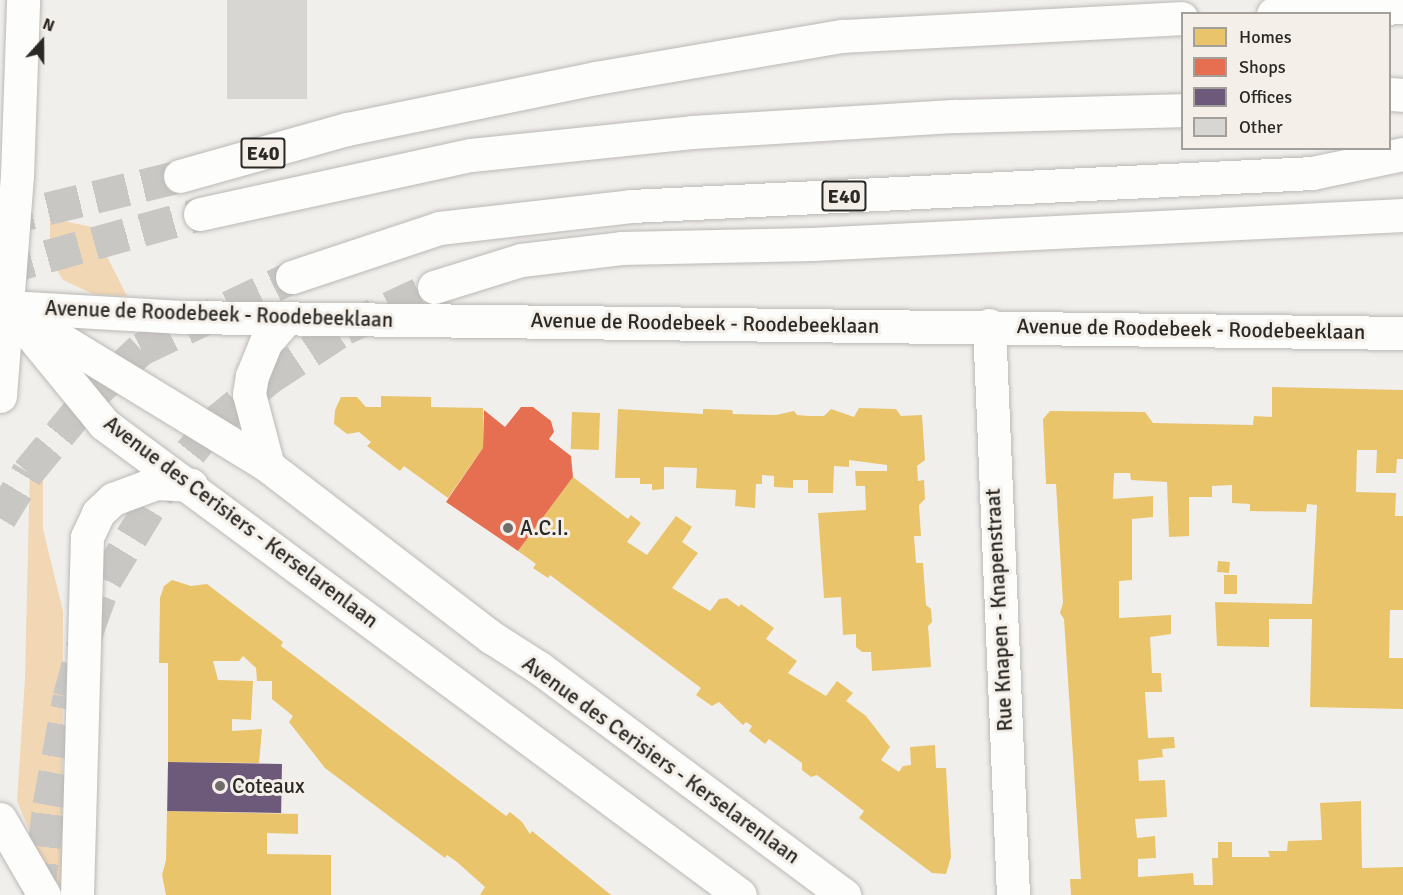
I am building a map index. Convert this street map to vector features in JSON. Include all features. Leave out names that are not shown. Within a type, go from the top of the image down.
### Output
[{"type":"main road","points":[[0,396],[17,176],[22,0]]},
{"type":"main road","points":[[1310,12],[1403,7]]},
{"type":"main road","name":"E40","points":[[180,176],[346,129],[596,78],[842,36],[1181,18]]},
{"type":"main road","name":"E40","points":[[200,214],[471,155],[692,132],[957,116],[1181,110]]},
{"type":"main road","name":"E40","points":[[292,276],[440,228],[631,206],[1312,173],[1403,154]]},
{"type":"main road","name":"E40","points":[[434,287],[521,260],[621,248],[812,244],[1403,215]]},
{"type":"main road","name":"Avenue de Roodebeek - Roodebeeklaan","points":[[8,307],[174,317],[989,325],[1403,333]]},
{"type":"main road","name":"Avenue des Cerisiers - Kerselarenlaan","points":[[8,307],[268,466],[490,636],[565,686],[844,895]]},
{"type":"main road","name":"Avenue des Cerisiers - Kerselarenlaan","points":[[8,307],[104,424],[191,485],[740,895]]},
{"type":"main road","points":[[268,466],[249,394],[252,376],[266,342],[286,318]]},
{"type":"main road","name":"Rue Knapen - Knapenstraat","points":[[989,325],[1013,895]]},
{"type":"main road","points":[[77,895],[87,537],[98,513],[113,499],[156,483],[191,485]]},
{"type":"main road","points":[[0,819],[36,875],[44,895]]},
{"type":"shaded area","points":[[50,218],[92,227],[127,296],[93,294],[63,280],[50,259]]},
{"type":"shaded area","points":[[30,467],[43,472],[43,529],[63,611],[62,880],[57,887],[52,885],[17,801],[25,678]]},
{"type":"building: Homes","points":[[1272,387],[1403,390],[1403,459],[1397,459],[1396,473],[1376,473],[1377,450],[1357,450],[1356,492],[1396,493],[1395,516],[1403,516],[1403,610],[1390,610],[1389,658],[1403,658],[1403,709],[1310,707],[1312,619],[1269,619],[1269,647],[1217,646],[1215,602],[1312,604],[1317,505],[1307,504],[1306,512],[1250,511],[1250,504],[1232,503],[1232,485],[1212,486],[1212,497],[1189,497],[1189,536],[1169,537],[1167,482],[1131,480],[1130,473],[1114,473],[1113,499],[1153,496],[1153,517],[1132,519],[1132,580],[1119,581],[1119,618],[1171,615],[1171,634],[1150,637],[1152,673],[1161,673],[1162,692],[1145,692],[1148,738],[1174,737],[1175,748],[1162,749],[1163,757],[1138,760],[1139,781],[1165,780],[1167,817],[1135,819],[1137,838],[1155,836],[1156,858],[1138,859],[1138,877],[1193,873],[1194,885],[1213,885],[1212,858],[1218,858],[1218,842],[1232,842],[1232,857],[1270,857],[1268,851],[1287,851],[1288,841],[1322,840],[1320,803],[1361,801],[1362,868],[1403,867],[1403,895],[1071,895],[1070,879],[1081,879],[1064,619],[1060,613],[1063,603],[1056,484],[1046,484],[1043,419],[1050,411],[1145,412],[1153,423],[1253,425],[1254,416],[1272,417]]},
{"type":"building: Homes","points":[[381,396],[431,397],[431,407],[483,408],[483,448],[448,498],[404,466],[400,471],[367,446],[371,442],[359,432],[347,434],[334,424],[335,410],[341,397],[357,397],[366,407],[381,407]]},
{"type":"building: Homes","points":[[859,408],[896,409],[901,416],[922,415],[925,460],[917,466],[918,481],[924,480],[925,499],[919,505],[921,536],[914,536],[916,563],[923,563],[926,605],[931,609],[932,622],[928,626],[931,667],[872,671],[871,652],[862,652],[856,647],[856,634],[843,635],[841,597],[824,598],[818,513],[866,510],[865,486],[856,486],[855,471],[887,471],[887,465],[849,460],[849,467],[834,466],[833,493],[808,493],[808,480],[793,480],[793,488],[774,487],[774,476],[762,475],[762,484],[756,484],[755,508],[735,506],[736,490],[696,488],[697,468],[664,467],[664,489],[652,490],[652,484],[640,484],[640,478],[615,478],[618,409],[703,414],[703,409],[732,410],[733,414],[776,415],[794,411],[797,415],[824,416],[831,409],[854,417]]},
{"type":"building: Homes","points":[[572,412],[600,413],[599,450],[571,449]]},
{"type":"building: Homes","points":[[573,477],[628,519],[631,515],[641,523],[627,542],[647,555],[676,516],[692,527],[682,542],[698,553],[672,588],[710,611],[719,599],[727,598],[739,607],[741,604],[774,628],[766,639],[797,661],[788,673],[826,696],[837,681],[853,693],[846,701],[866,716],[890,747],[881,760],[899,772],[903,766],[911,765],[910,747],[935,745],[936,768],[946,768],[951,857],[946,874],[932,873],[859,818],[864,811],[817,775],[811,777],[802,770],[802,763],[769,739],[765,744],[749,731],[752,726],[746,722],[743,725],[719,702],[712,706],[696,695],[701,688],[550,575],[548,578],[533,568],[536,564],[518,551]]},
{"type":"building: Homes","points":[[1218,561],[1230,562],[1229,573],[1217,572]]},
{"type":"building: Homes","points":[[1224,575],[1237,575],[1237,594],[1224,594]]},
{"type":"building: Homes","points":[[172,580],[191,586],[207,584],[283,642],[281,646],[506,816],[510,812],[522,822],[530,834],[532,831],[611,895],[480,895],[485,887],[457,862],[447,855],[445,858],[325,768],[289,722],[293,716],[272,699],[272,681],[257,681],[256,668],[243,656],[239,661],[213,661],[218,680],[253,681],[251,720],[232,719],[232,731],[262,729],[259,763],[168,762],[168,663],[159,663],[160,598],[164,586]]},
{"type":"building: Homes","points":[[167,811],[298,814],[298,834],[267,833],[267,854],[331,855],[331,895],[166,895],[162,875],[166,860]]},
{"type":"building: Shops","points":[[521,407],[533,407],[551,421],[554,432],[549,439],[571,456],[573,477],[518,551],[446,502],[483,448],[484,410],[505,427]]},
{"type":"building: Offices","points":[[168,762],[282,764],[281,813],[167,811]]},
{"type":"building: Other","points":[[227,0],[307,0],[307,99],[227,99]]},
{"type":"tunnel","points":[[0,220],[180,176]]},
{"type":"tunnel","points":[[0,269],[200,214]]},
{"type":"tunnel","points":[[0,518],[28,472],[90,397],[141,349],[292,277]]},
{"type":"tunnel","points":[[38,895],[49,805],[69,697],[89,626],[106,579],[160,490],[212,425],[269,378],[345,328],[434,287]]},
{"type":"place","name":"A.C.I.","points":[[508,528]]},
{"type":"place","name":"Coteaux","points":[[220,786]]}]
